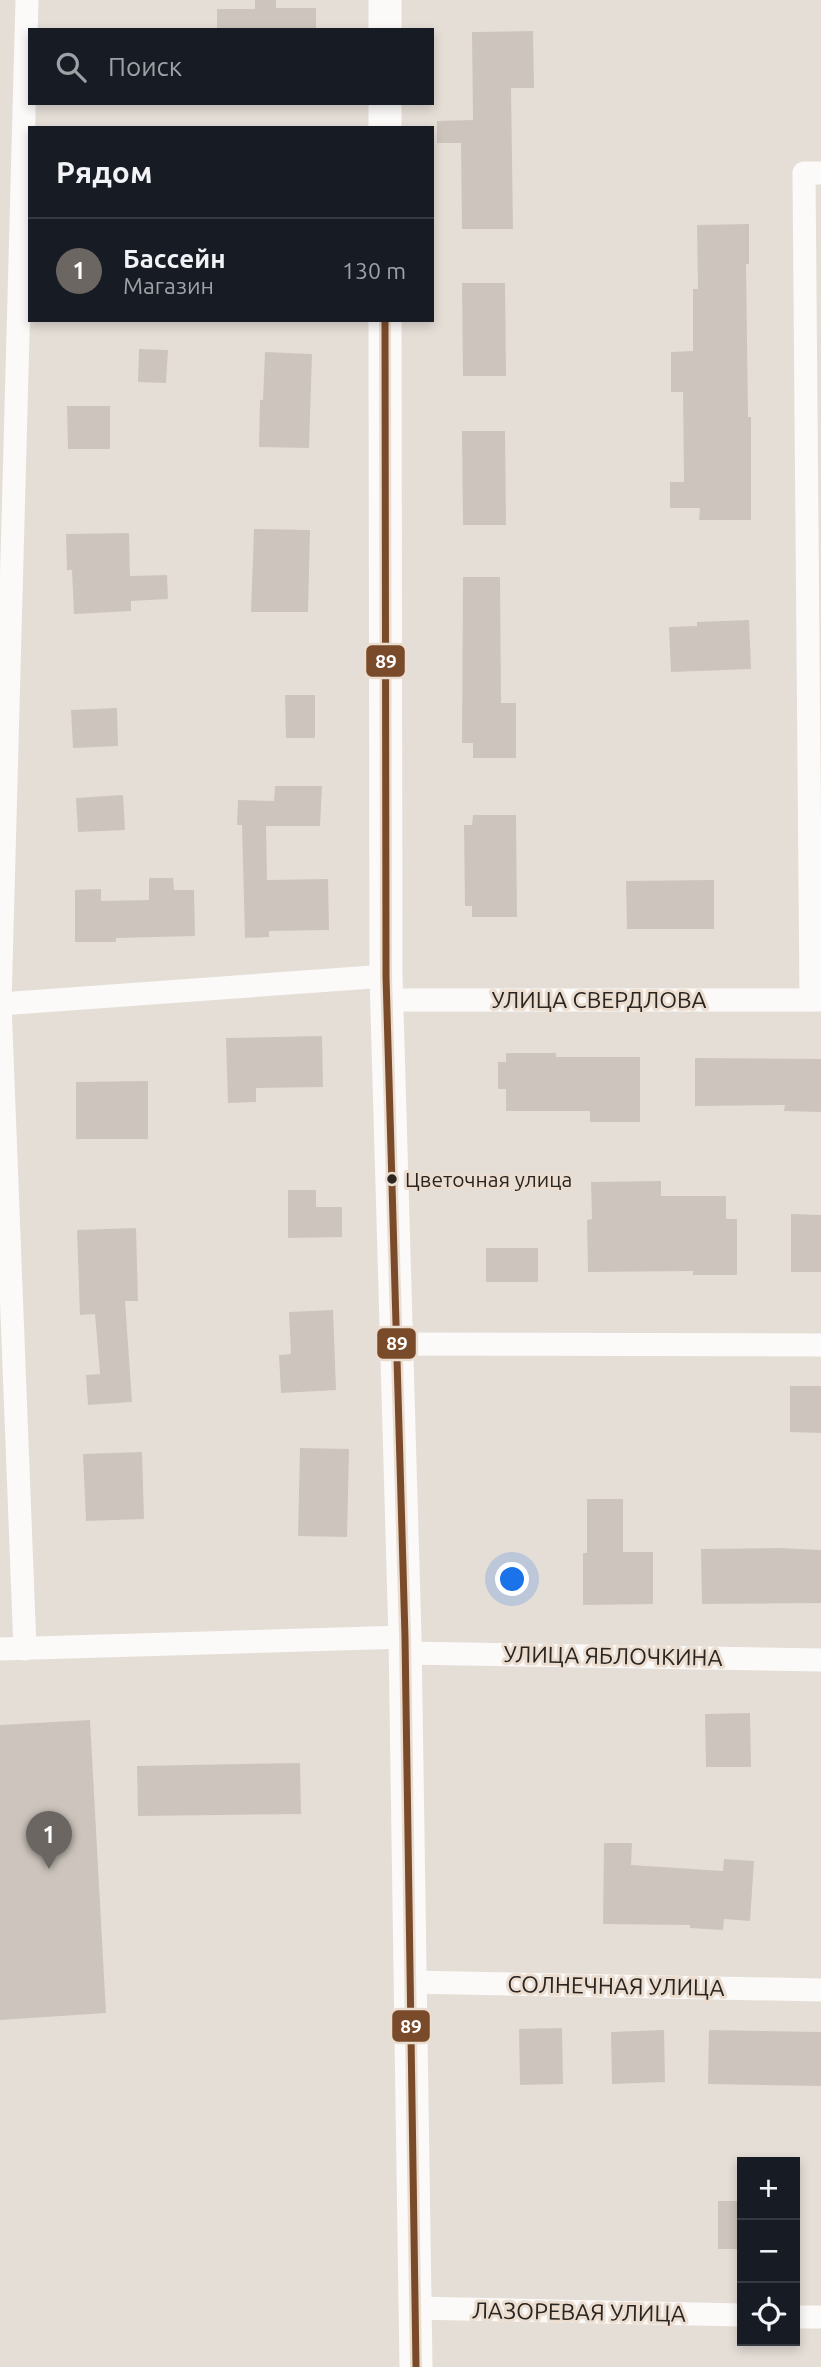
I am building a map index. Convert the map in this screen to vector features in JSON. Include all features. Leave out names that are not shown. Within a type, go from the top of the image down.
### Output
[{"type":"street","points":[[25,1648],[0,1004],[27,0]]},
{"type":"street","points":[[385,0],[385,28]]},
{"type":"street","points":[[385,105],[385,126]]},
{"type":"street","name":"УЛИЦА СВЕРДЛОВА","points":[[0,1004],[386,988],[816,1000],[813,173]]},
{"type":"street","points":[[386,322],[386,988],[405,1645],[416,2367]]},
{"type":"street","points":[[397,1345],[821,1345]]},
{"type":"street","name":"УЛИЦА ЯБЛОЧКИНА","points":[[0,1649],[405,1645],[821,1660]]},
{"type":"street","name":"СОЛНЕЧНАЯ УЛИЦА","points":[[410,1982],[821,1990]]},
{"type":"street","name":"ЛАЗОРЕВАЯ УЛИЦА","points":[[415,2308],[737,2315]]},
{"type":"street","points":[[800,2317],[821,2317]]},
{"type":"building","points":[[255,0],[276,0],[276,8],[316,8],[316,28],[217,28],[217,9],[255,9]]},
{"type":"building","points":[[533,31],[534,88],[511,88],[513,229],[462,229],[461,143],[437,143],[437,121],[473,120],[472,32]]},
{"type":"building","points":[[749,224],[749,264],[746,264],[751,520],[699,520],[700,508],[670,508],[670,482],[684,482],[683,392],[671,392],[671,352],[693,351],[693,289],[698,289],[697,225]]},
{"type":"building","points":[[462,283],[505,283],[506,376],[463,376]]},
{"type":"building","points":[[139,349],[168,350],[166,383],[138,382]]},
{"type":"building","points":[[265,352],[312,354],[309,448],[259,447]]},
{"type":"building","points":[[67,406],[110,406],[110,449],[68,449]]},
{"type":"building","points":[[462,431],[505,431],[506,525],[463,525]]},
{"type":"building","points":[[254,529],[310,530],[308,612],[251,612]]},
{"type":"building","points":[[129,533],[130,576],[167,575],[168,599],[131,601],[131,611],[74,614],[72,570],[67,570],[66,534]]},
{"type":"building","points":[[463,577],[500,577],[501,703],[516,703],[516,758],[473,758],[473,743],[462,743]]},
{"type":"building","points":[[749,620],[751,669],[671,672],[669,627],[697,626],[697,622]]},
{"type":"building","points":[[285,695],[315,695],[315,738],[286,738]]},
{"type":"building","points":[[117,708],[118,746],[73,748],[71,710]]},
{"type":"building","points":[[275,786],[322,786],[320,826],[266,826],[267,880],[328,879],[329,930],[269,931],[269,937],[245,938],[242,825],[237,825],[238,800],[274,801]]},
{"type":"building","points":[[123,795],[125,830],[78,832],[76,798]]},
{"type":"building","points":[[473,815],[516,815],[517,917],[472,917],[472,906],[465,906],[464,825],[472,825]]},
{"type":"building","points":[[149,878],[173,878],[174,890],[194,890],[195,936],[75,942],[75,890],[101,889],[101,901],[149,900]]},
{"type":"building","points":[[714,880],[714,929],[627,929],[626,881]]},
{"type":"building","points":[[322,1036],[323,1087],[256,1088],[256,1102],[228,1103],[226,1038]]},
{"type":"building","points":[[506,1053],[556,1053],[556,1057],[640,1057],[640,1122],[590,1122],[590,1111],[506,1111],[506,1089],[498,1089],[498,1062],[506,1062]]},
{"type":"building","points":[[695,1058],[821,1059],[821,1112],[784,1111],[785,1105],[695,1106]]},
{"type":"building","points":[[148,1081],[148,1139],[76,1139],[76,1082]]},
{"type":"building","points":[[661,1181],[661,1196],[726,1196],[726,1219],[737,1219],[737,1275],[693,1275],[693,1271],[588,1272],[587,1220],[592,1219],[591,1182]]},
{"type":"building","points":[[288,1190],[316,1190],[316,1207],[342,1207],[342,1237],[288,1238]]},
{"type":"building","points":[[791,1214],[821,1215],[821,1272],[791,1272]]},
{"type":"building","points":[[136,1228],[138,1301],[125,1301],[132,1402],[88,1405],[86,1375],[100,1374],[95,1314],[80,1315],[77,1230]]},
{"type":"building","points":[[486,1248],[538,1248],[538,1282],[486,1282]]},
{"type":"building","points":[[333,1310],[336,1390],[281,1393],[279,1355],[291,1354],[289,1312]]},
{"type":"building","points":[[790,1386],[821,1386],[821,1433],[790,1432]]},
{"type":"building","points":[[300,1448],[349,1449],[347,1537],[298,1536]]},
{"type":"building","points":[[142,1452],[144,1519],[86,1521],[83,1454]]},
{"type":"building","points":[[587,1499],[623,1499],[623,1552],[653,1552],[653,1604],[583,1605]]},
{"type":"building","points":[[701,1549],[821,1550],[821,1603],[702,1604]]},
{"type":"building","points":[[750,1713],[751,1767],[706,1767],[705,1714]]},
{"type":"building","points":[[90,1720],[106,2013],[0,2020],[0,1725]]},
{"type":"building","points":[[300,1763],[301,1814],[138,1816],[137,1766]]},
{"type":"building","points":[[604,1843],[632,1843],[631,1865],[723,1871],[724,1859],[754,1861],[750,1921],[724,1919],[723,1930],[690,1928],[690,1925],[603,1924]]},
{"type":"building","points":[[562,2028],[563,2084],[520,2085],[519,2029]]},
{"type":"building","points":[[664,2030],[665,2082],[612,2084],[611,2032]]},
{"type":"building","points":[[709,2030],[821,2032],[821,2086],[708,2084]]},
{"type":"building","points":[[718,2201],[737,2201],[737,2249],[718,2249]]},
{"type":"transit line","name":"89","points":[[385,322],[386,976],[405,1637],[416,2367]]},
{"type":"place","name":"Цветочная улица","points":[[392,1179]]},
{"type":"place","name":"Бассейн","points":[[49,1869]]}]
